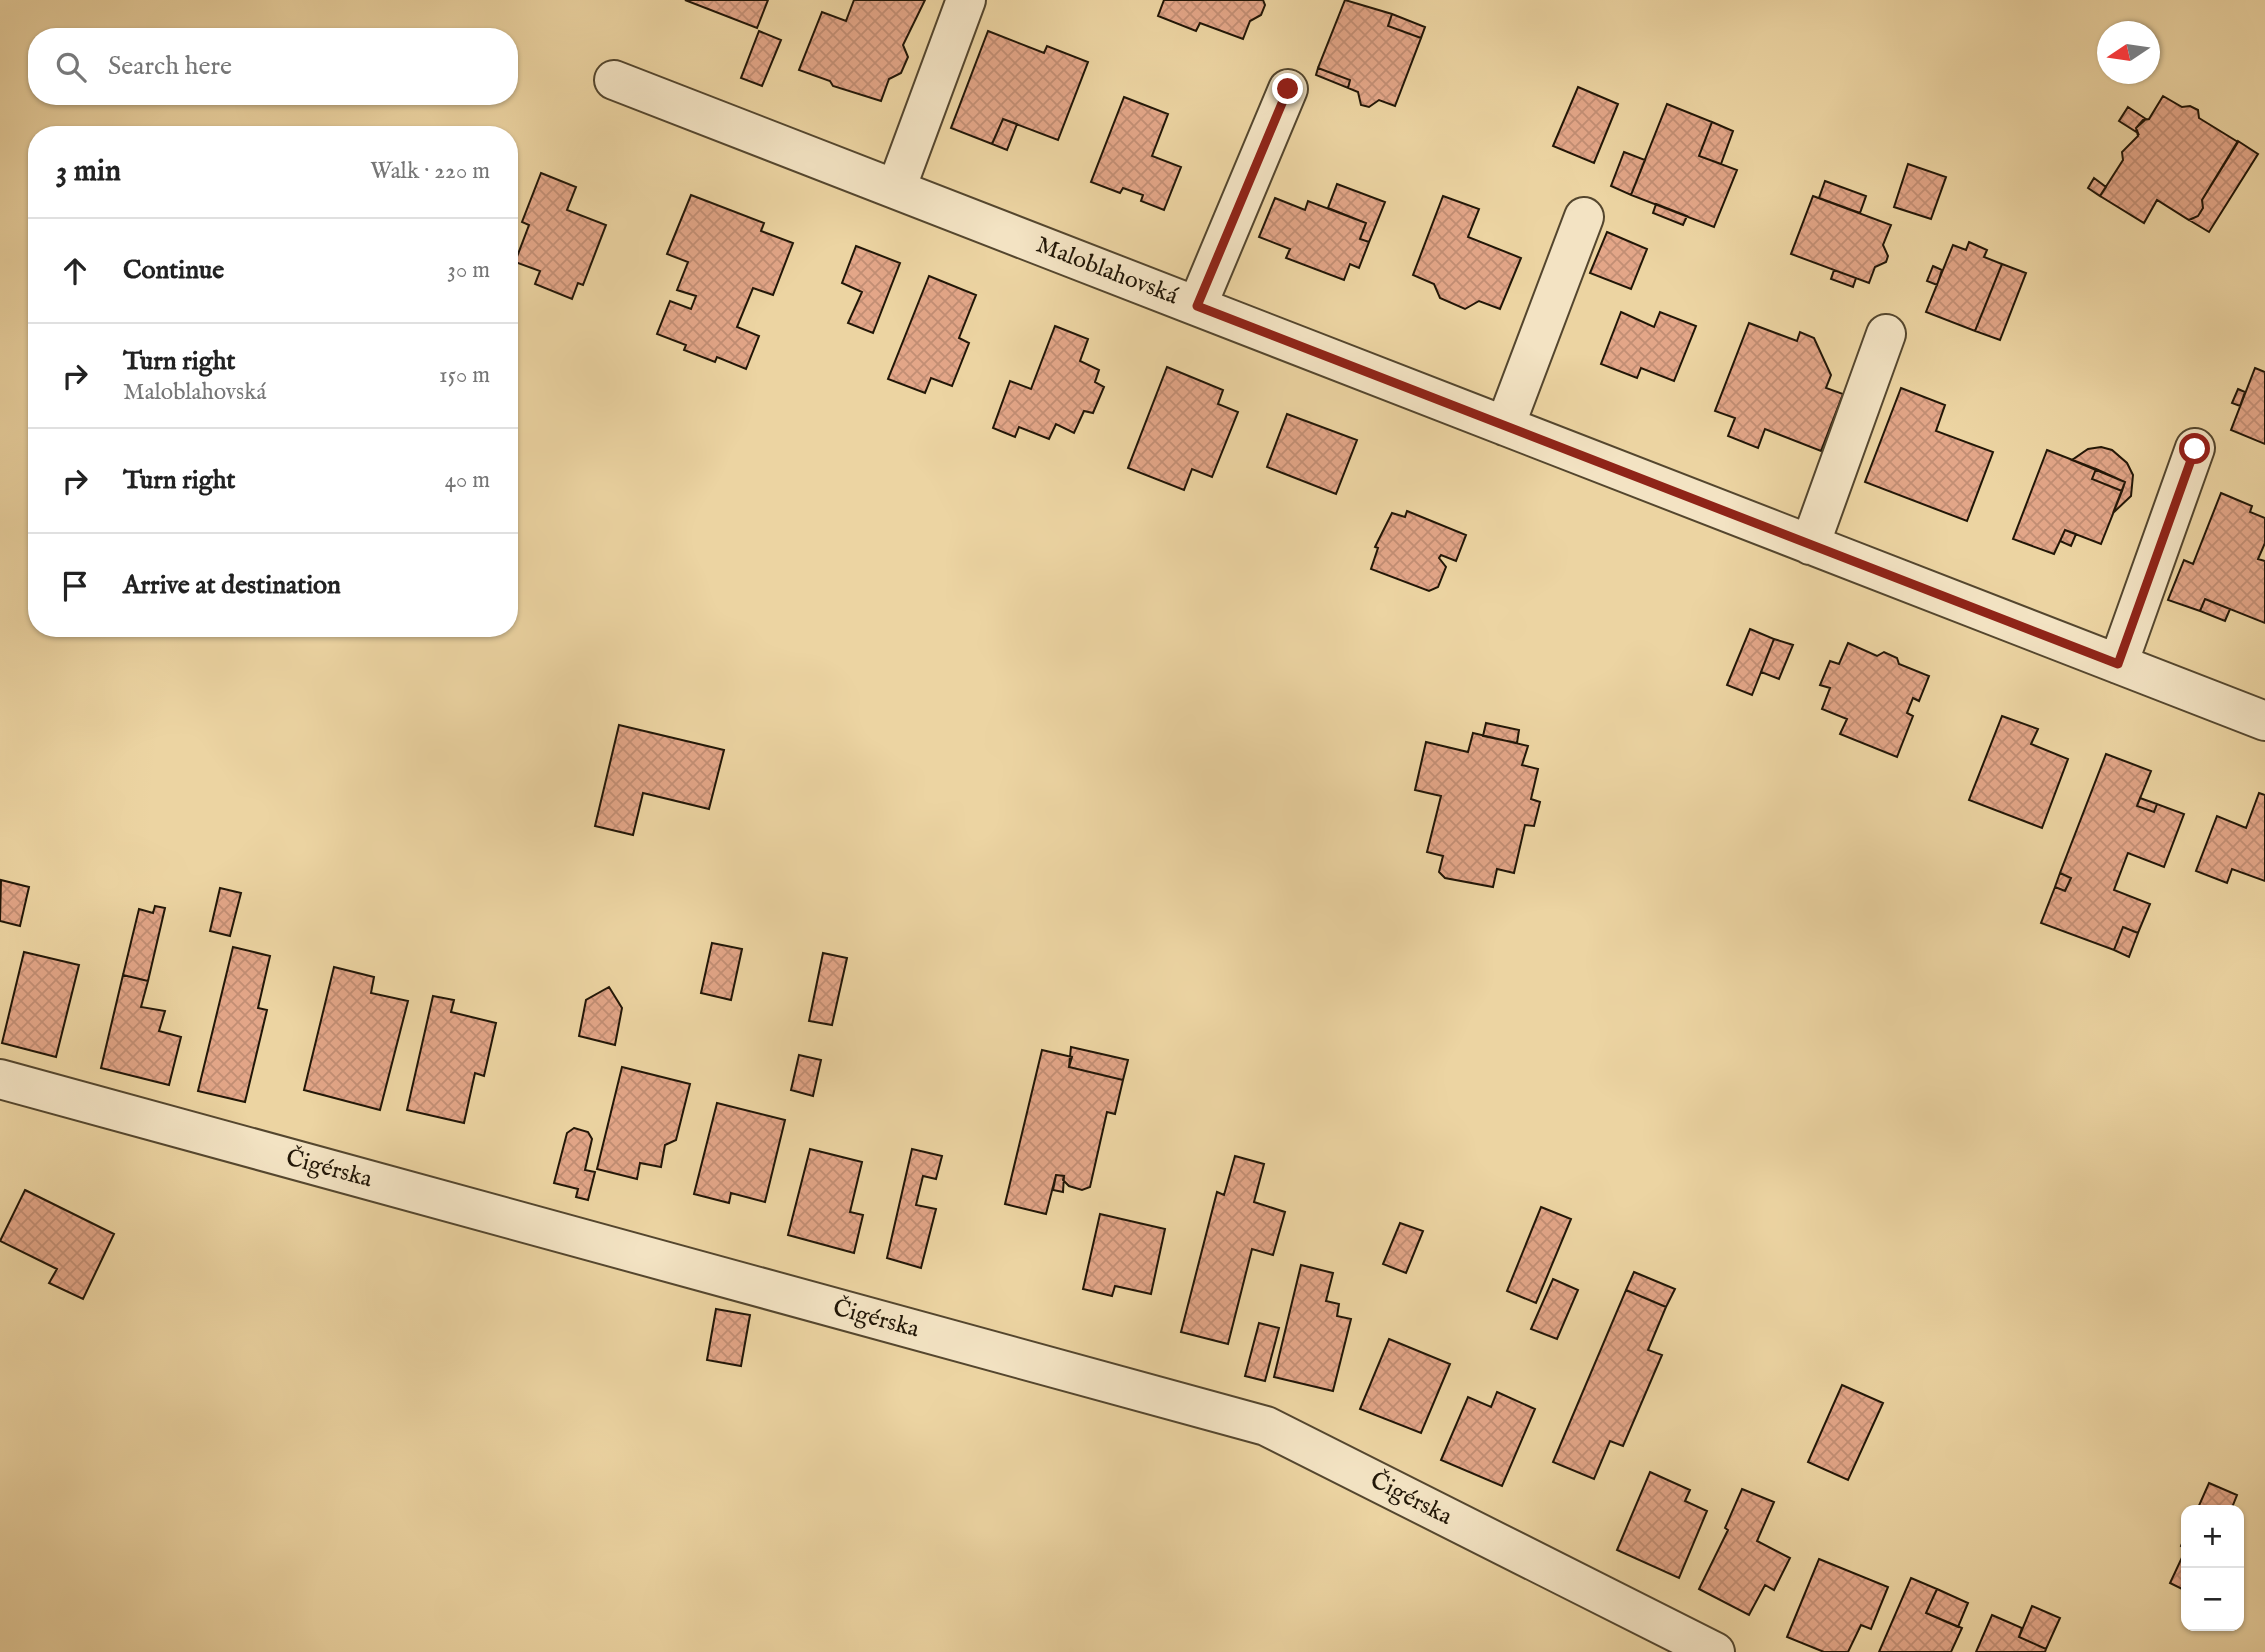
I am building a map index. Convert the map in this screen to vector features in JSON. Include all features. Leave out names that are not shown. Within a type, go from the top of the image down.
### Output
[{"type":"street","points":[[897,190],[966,0]]},
{"type":"street","name":"Maloblahovská","points":[[614,80],[2265,721]]},
{"type":"street","points":[[1197,306],[1288,89]]},
{"type":"street","points":[[1505,426],[1584,217]]},
{"type":"street","points":[[1810,545],[1886,334]]},
{"type":"street","points":[[2118,664],[2195,449]]},
{"type":"street","name":"Čigérska","points":[[0,1079],[1266,1426],[1715,1652]]},
{"type":"building","points":[[685,0],[768,0],[757,28]]},
{"type":"building","points":[[854,0],[925,0],[903,45],[908,57],[901,73],[889,79],[881,101],[833,86],[830,81],[799,70],[822,12],[846,21]]},
{"type":"building","points":[[1164,0],[1263,0],[1265,5],[1261,15],[1250,21],[1243,39],[1200,23],[1196,31],[1158,16]]},
{"type":"building","points":[[1345,0],[1392,14],[1388,26],[1421,38],[1395,106],[1379,100],[1369,107],[1361,105],[1358,92],[1348,88],[1350,80],[1318,68]]},
{"type":"building","points":[[1392,14],[1425,27],[1421,38],[1388,26]]},
{"type":"building","points":[[759,31],[781,40],[762,86],[741,78]]},
{"type":"building","points":[[988,31],[1044,53],[1047,46],[1088,62],[1058,140],[1003,119],[992,144],[951,128]]},
{"type":"building","points":[[1318,68],[1350,80],[1348,88],[1316,75]]},
{"type":"building","points":[[1578,87],[1618,104],[1594,163],[1553,146]]},
{"type":"building","points":[[2163,96],[2182,107],[2190,106],[2198,110],[2199,118],[2238,142],[2202,200],[2203,208],[2198,216],[2189,220],[2157,200],[2144,223],[2100,196],[2123,160],[2122,152],[2138,136],[2136,128],[2143,120],[2149,119]]},
{"type":"building","points":[[1124,97],[1168,114],[1152,156],[1181,167],[1164,210],[1141,201],[1143,195],[1123,188],[1120,193],[1091,182]]},
{"type":"building","points":[[1667,104],[1712,122],[1699,156],[1737,170],[1714,227],[1631,195]]},
{"type":"building","points":[[2128,107],[2146,119],[2136,128],[2138,133],[2119,121]]},
{"type":"building","points":[[1003,119],[1017,124],[1007,150],[992,144]]},
{"type":"building","points":[[1712,122],[1733,131],[1721,164],[1699,156]]},
{"type":"building","points":[[2238,141],[2258,154],[2209,232],[2189,220],[2198,216],[2203,208],[2202,200]]},
{"type":"building","points":[[1624,152],[1645,160],[1631,195],[1611,186]]},
{"type":"building","points":[[1908,164],[1946,177],[1931,219],[1894,207]]},
{"type":"building","points":[[541,173],[576,187],[567,210],[606,225],[583,285],[578,283],[572,299],[535,284],[540,271],[518,263],[518,254],[529,225],[522,222]]},
{"type":"building","points":[[2094,178],[2106,187],[2100,196],[2088,188]]},
{"type":"building","points":[[1825,181],[1866,196],[1860,213],[1819,198]]},
{"type":"building","points":[[1337,184],[1385,202],[1369,242],[1360,239],[1366,223],[1328,208]]},
{"type":"building","points":[[691,195],[764,223],[761,231],[793,243],[773,295],[753,288],[737,327],[759,336],[746,369],[717,357],[715,362],[684,350],[686,345],[657,334],[670,301],[691,309],[696,296],[677,290],[688,262],[667,254]]},
{"type":"building","points":[[1443,196],[1479,209],[1468,237],[1521,258],[1500,309],[1479,301],[1465,309],[1440,298],[1434,284],[1413,275]]},
{"type":"building","points":[[1813,196],[1891,225],[1883,245],[1888,256],[1886,262],[1875,267],[1869,283],[1791,254]]},
{"type":"building","points":[[1275,198],[1305,210],[1308,201],[1366,223],[1360,239],[1369,242],[1359,268],[1350,264],[1344,280],[1286,258],[1290,249],[1259,237]]},
{"type":"building","points":[[1656,204],[1687,216],[1683,225],[1653,213]]},
{"type":"building","points":[[1607,232],[1647,249],[1631,289],[1590,273]]},
{"type":"building","points":[[1969,242],[1987,250],[1984,257],[2002,264],[1975,331],[1926,312],[1953,245],[1966,250]]},
{"type":"building","points":[[856,246],[900,263],[873,333],[848,323],[862,292],[842,283]]},
{"type":"building","points":[[2002,264],[2026,273],[2000,340],[1975,331]]},
{"type":"building","points":[[1933,266],[1942,270],[1937,285],[1927,281]]},
{"type":"building","points":[[1834,270],[1856,278],[1853,287],[1831,279]]},
{"type":"building","points":[[929,276],[976,295],[959,338],[969,343],[952,386],[931,378],[925,393],[888,379]]},
{"type":"building","points":[[1621,312],[1654,327],[1660,312],[1696,326],[1674,381],[1641,368],[1637,378],[1601,364]]},
{"type":"building","points":[[1749,323],[1797,341],[1800,332],[1814,338],[1831,375],[1826,388],[1843,394],[1821,451],[1765,429],[1758,448],[1728,436],[1735,418],[1715,411]]},
{"type":"building","points":[[1055,326],[1088,339],[1080,361],[1099,370],[1095,382],[1104,387],[1093,413],[1084,411],[1074,433],[1056,424],[1049,439],[1019,427],[1015,437],[993,428],[1010,381],[1031,389]]},
{"type":"building","points":[[1167,367],[1223,390],[1218,404],[1238,412],[1212,477],[1192,469],[1184,490],[1128,468]]},
{"type":"building","points":[[2255,368],[2265,372],[2265,444],[2231,430]]},
{"type":"building","points":[[1901,388],[1945,405],[1936,431],[1993,452],[1967,521],[1865,482]]},
{"type":"building","points":[[2238,389],[2245,392],[2240,406],[2232,403]]},
{"type":"building","points":[[1287,414],[1357,440],[1336,494],[1267,467]]},
{"type":"building","points":[[2101,447],[2112,450],[2127,463],[2133,475],[2131,496],[2113,513],[2125,482],[2072,460],[2088,449]]},
{"type":"building","points":[[2047,450],[2096,469],[2092,479],[2122,491],[2101,544],[2065,530],[2054,554],[2013,539]]},
{"type":"building","points":[[2096,469],[2125,482],[2122,491],[2092,479]]},
{"type":"building","points":[[2221,493],[2252,506],[2250,512],[2265,518],[2265,543],[2258,559],[2265,561],[2265,623],[2205,599],[2200,611],[2168,600],[2184,560],[2193,564]]},
{"type":"building","points":[[1407,511],[1466,535],[1456,561],[1441,555],[1439,558],[1446,567],[1438,587],[1429,591],[1371,569],[1378,548],[1375,547],[1392,513],[1405,517]]},
{"type":"building","points":[[2065,530],[2076,534],[2071,546],[2060,541]]},
{"type":"building","points":[[2205,599],[2230,609],[2225,621],[2200,611]]},
{"type":"building","points":[[1750,629],[1774,639],[1752,695],[1727,685]]},
{"type":"building","points":[[1774,639],[1793,645],[1779,679],[1761,672]]},
{"type":"building","points":[[1848,643],[1877,656],[1884,652],[1897,658],[1899,664],[1929,676],[1919,701],[1913,698],[1907,713],[1913,716],[1897,757],[1840,734],[1847,719],[1822,709],[1830,688],[1820,685],[1830,661],[1839,664]]},
{"type":"building","points":[[2002,716],[2038,729],[2031,744],[2068,759],[2042,828],[1969,800]]},
{"type":"building","points":[[1486,723],[1519,730],[1517,743],[1483,736]]},
{"type":"building","points":[[619,725],[724,750],[709,809],[643,793],[633,835],[595,826]]},
{"type":"building","points":[[1473,733],[1528,746],[1522,765],[1538,769],[1531,799],[1540,802],[1534,826],[1525,825],[1514,873],[1497,869],[1493,887],[1445,878],[1439,872],[1443,856],[1427,852],[1441,796],[1415,790],[1426,742],[1468,752]]},
{"type":"building","points":[[2106,754],[2151,771],[2137,806],[2154,812],[2157,804],[2184,814],[2164,867],[2128,853],[2114,890],[2150,904],[2138,933],[2123,927],[2114,950],[2041,923],[2055,887],[2065,891],[2071,878],[2060,873]]},
{"type":"building","points":[[2259,793],[2265,795],[2265,881],[2232,869],[2227,883],[2196,871],[2217,816],[2246,828]]},
{"type":"building","points":[[2140,798],[2157,804],[2154,812],[2137,806]]},
{"type":"building","points":[[2060,873],[2071,878],[2065,891],[2055,887]]},
{"type":"building","points":[[1,880],[29,887],[20,926],[0,921]]},
{"type":"building","points":[[220,888],[241,893],[230,936],[210,931]]},
{"type":"building","points":[[155,906],[165,908],[148,981],[123,975],[139,909],[153,913]]},
{"type":"building","points":[[2123,927],[2138,933],[2129,957],[2114,950]]},
{"type":"building","points":[[712,943],[742,949],[731,1000],[701,993]]},
{"type":"building","points":[[233,947],[270,956],[258,1008],[267,1010],[245,1102],[198,1091]]},
{"type":"building","points":[[24,952],[79,965],[56,1057],[2,1043]]},
{"type":"building","points":[[823,953],[847,958],[832,1025],[809,1021]]},
{"type":"building","points":[[334,967],[374,977],[371,993],[408,1001],[380,1110],[304,1090]]},
{"type":"building","points":[[123,975],[148,981],[141,1007],[165,1011],[159,1031],[181,1037],[169,1085],[101,1068]]},
{"type":"building","points":[[609,987],[622,1008],[615,1045],[579,1036],[586,1000]]},
{"type":"building","points":[[433,996],[454,1000],[451,1012],[496,1023],[484,1076],[475,1073],[464,1123],[407,1110]]},
{"type":"building","points":[[1071,1047],[1128,1060],[1123,1080],[1069,1067]]},
{"type":"building","points":[[1042,1050],[1072,1057],[1069,1067],[1123,1080],[1115,1114],[1107,1112],[1090,1187],[1082,1190],[1069,1186],[1063,1180],[1064,1176],[1056,1175],[1046,1214],[1005,1204]]},
{"type":"building","points":[[799,1055],[821,1060],[813,1096],[791,1090]]},
{"type":"building","points":[[622,1067],[690,1084],[676,1140],[665,1145],[661,1167],[640,1163],[637,1179],[597,1169]]},
{"type":"building","points":[[717,1103],[785,1120],[765,1202],[731,1193],[729,1203],[694,1194]]},
{"type":"building","points":[[574,1128],[588,1132],[592,1139],[585,1170],[595,1172],[588,1200],[576,1197],[578,1189],[554,1183],[567,1133]]},
{"type":"building","points":[[810,1149],[862,1162],[850,1212],[863,1215],[854,1253],[788,1235]]},
{"type":"building","points":[[912,1149],[942,1156],[936,1179],[923,1176],[916,1205],[936,1209],[921,1268],[887,1258]]},
{"type":"building","points":[[1235,1156],[1264,1164],[1254,1202],[1285,1212],[1273,1255],[1252,1249],[1228,1344],[1181,1332],[1217,1192],[1224,1195]]},
{"type":"building","points":[[1056,1175],[1064,1176],[1063,1192],[1053,1190]]},
{"type":"building","points":[[25,1190],[114,1234],[83,1299],[49,1283],[57,1269],[0,1241]]},
{"type":"building","points":[[1541,1207],[1571,1219],[1536,1303],[1507,1291]]},
{"type":"building","points":[[1100,1214],[1165,1229],[1151,1294],[1115,1286],[1112,1296],[1083,1289]]},
{"type":"building","points":[[1400,1223],[1423,1231],[1406,1273],[1383,1264]]},
{"type":"building","points":[[1301,1265],[1333,1273],[1326,1301],[1339,1304],[1337,1316],[1351,1319],[1333,1391],[1274,1377]]},
{"type":"building","points":[[1634,1272],[1675,1289],[1666,1307],[1626,1290]]},
{"type":"building","points":[[1553,1279],[1578,1290],[1557,1339],[1531,1329]]},
{"type":"building","points":[[1626,1290],[1666,1307],[1648,1350],[1662,1355],[1623,1446],[1610,1441],[1594,1479],[1553,1462]]},
{"type":"building","points":[[716,1309],[750,1315],[741,1366],[707,1360]]},
{"type":"building","points":[[1259,1323],[1279,1328],[1265,1381],[1245,1376]]},
{"type":"building","points":[[1389,1339],[1450,1364],[1421,1433],[1360,1409]]},
{"type":"building","points":[[1842,1385],[1883,1403],[1848,1480],[1808,1462]]},
{"type":"building","points":[[1497,1392],[1535,1409],[1502,1486],[1441,1460],[1468,1397],[1491,1407]]},
{"type":"building","points":[[1650,1472],[1690,1490],[1685,1501],[1707,1511],[1679,1578],[1617,1550]]},
{"type":"building","points":[[2209,1483],[2237,1495],[2233,1505],[2199,1505]]},
{"type":"building","points":[[1742,1489],[1774,1502],[1757,1541],[1790,1558],[1774,1590],[1765,1585],[1749,1615],[1699,1589],[1728,1530],[1725,1528]]},
{"type":"building","points":[[1819,1559],[1888,1587],[1871,1629],[1861,1625],[1848,1652],[1824,1652],[1787,1637]]},
{"type":"building","points":[[2181,1560],[2181,1588],[2170,1583]]},
{"type":"building","points":[[1911,1578],[1937,1589],[1926,1613],[1962,1628],[1951,1652],[1879,1652]]},
{"type":"building","points":[[1937,1589],[1968,1603],[1958,1627],[1926,1613]]},
{"type":"building","points":[[2032,1606],[2060,1618],[2046,1649],[2019,1637]]},
{"type":"building","points":[[1992,1615],[2022,1628],[2019,1637],[2046,1649],[2045,1652],[1976,1652]]},
{"type":"route","points":[[1288,89],[1197,306],[2118,664],[2195,449]]}]
